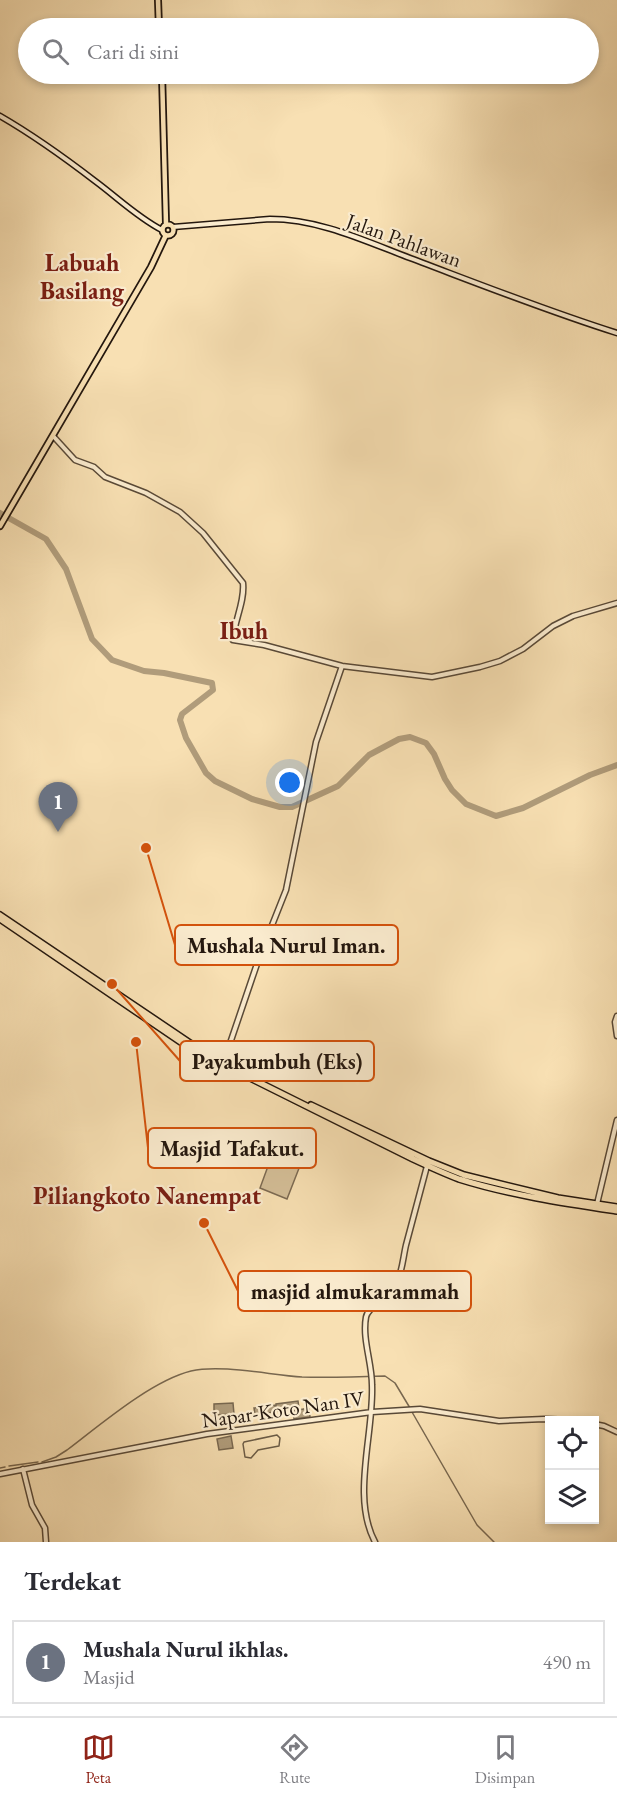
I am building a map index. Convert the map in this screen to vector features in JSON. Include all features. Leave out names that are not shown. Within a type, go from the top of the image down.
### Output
[{"type":"highway","points":[[0,917],[188,1047],[427,1165],[461,1179],[617,1209]]},
{"type":"highway","points":[[82,973],[190,1043],[317,1110],[451,1171],[546,1200],[617,1209]]},
{"type":"main road","points":[[158,0],[159,18]]},
{"type":"main road","points":[[1,526],[151,267],[164,233],[166,224],[162,84]]},
{"type":"main road","points":[[164,233],[173,232],[173,227],[166,224]]},
{"type":"street","points":[[0,116],[45,144],[144,221],[164,233]]},
{"type":"street","name":"Jalan Pahlawan","points":[[173,227],[270,219],[286,219],[310,224],[346,234],[543,309],[617,333]]},
{"type":"street","points":[[54,436],[75,460],[94,467],[105,477],[174,508],[203,533],[243,583],[233,640],[264,645],[342,666],[432,677],[480,667],[517,653],[533,644],[553,626],[573,616],[617,603]]},
{"type":"street","points":[[224,1061],[259,958],[286,890],[316,742],[342,666]]},
{"type":"street","points":[[617,1016],[615,1022],[617,1036]]},
{"type":"street","points":[[597,1204],[617,1120]]},
{"type":"street","points":[[375,1542],[368,1524],[364,1493],[372,1412],[372,1377],[366,1331],[368,1310],[382,1302],[397,1283],[427,1165]]},
{"type":"street","name":"Napar-Koto Nan IV","points":[[0,1474],[207,1434],[372,1412],[410,1410],[508,1421],[545,1419]]},
{"type":"street","points":[[599,1425],[617,1432]]},
{"type":"street","points":[[23,1469],[32,1505],[45,1528],[45,1540]]},
{"type":"shaded area","points":[[275,1147],[303,1158],[287,1199],[260,1188]]},
{"type":"water","points":[[298,1401],[299,1408],[255,1415],[254,1408],[275,1405],[276,1410],[276,1404]]},
{"type":"water","points":[[233,1403],[234,1414],[214,1415],[214,1404]]},
{"type":"water","points":[[309,1408],[310,1417],[294,1419],[293,1411]]},
{"type":"water","points":[[231,1436],[233,1448],[219,1450],[217,1439]]},
{"type":"waterway","points":[[0,513],[46,539],[66,569],[92,639],[112,660],[144,671],[212,683],[213,690],[182,714],[180,720],[186,738],[206,773],[215,781],[252,799],[280,807],[292,807],[338,786],[369,755],[399,739],[410,737],[426,743],[452,790],[466,804],[496,816],[523,808],[590,775],[617,765]]},
{"type":"waterway","points":[[42,1462],[67,1450],[126,1405],[159,1384],[176,1376],[203,1369],[231,1369],[302,1377],[385,1376],[395,1383],[410,1408]]},
{"type":"waterway","points":[[412,1412],[477,1525],[494,1542]]},
{"type":"waterway","points":[[9,1466],[38,1462]]},
{"type":"waterway","points":[[0,1468],[5,1467]]},
{"type":"place","name":"Mushala Nurul ikhlas.","points":[[58,832]]},
{"type":"place","name":"Mushala Nurul Iman.","points":[[146,848]]},
{"type":"place","name":"Payakumbuh (Eks)","points":[[112,984]]},
{"type":"place","name":"Masjid Tafakut.","points":[[136,1042]]},
{"type":"place","name":"masjid almukarammah","points":[[204,1223]]},
{"type":"district","name":"Labuah Basilang","points":[[82,276]]},
{"type":"district","name":"Ibuh","points":[[244,630]]},
{"type":"district","name":"Piliangkoto Nanempat","points":[[147,1195]]}]
